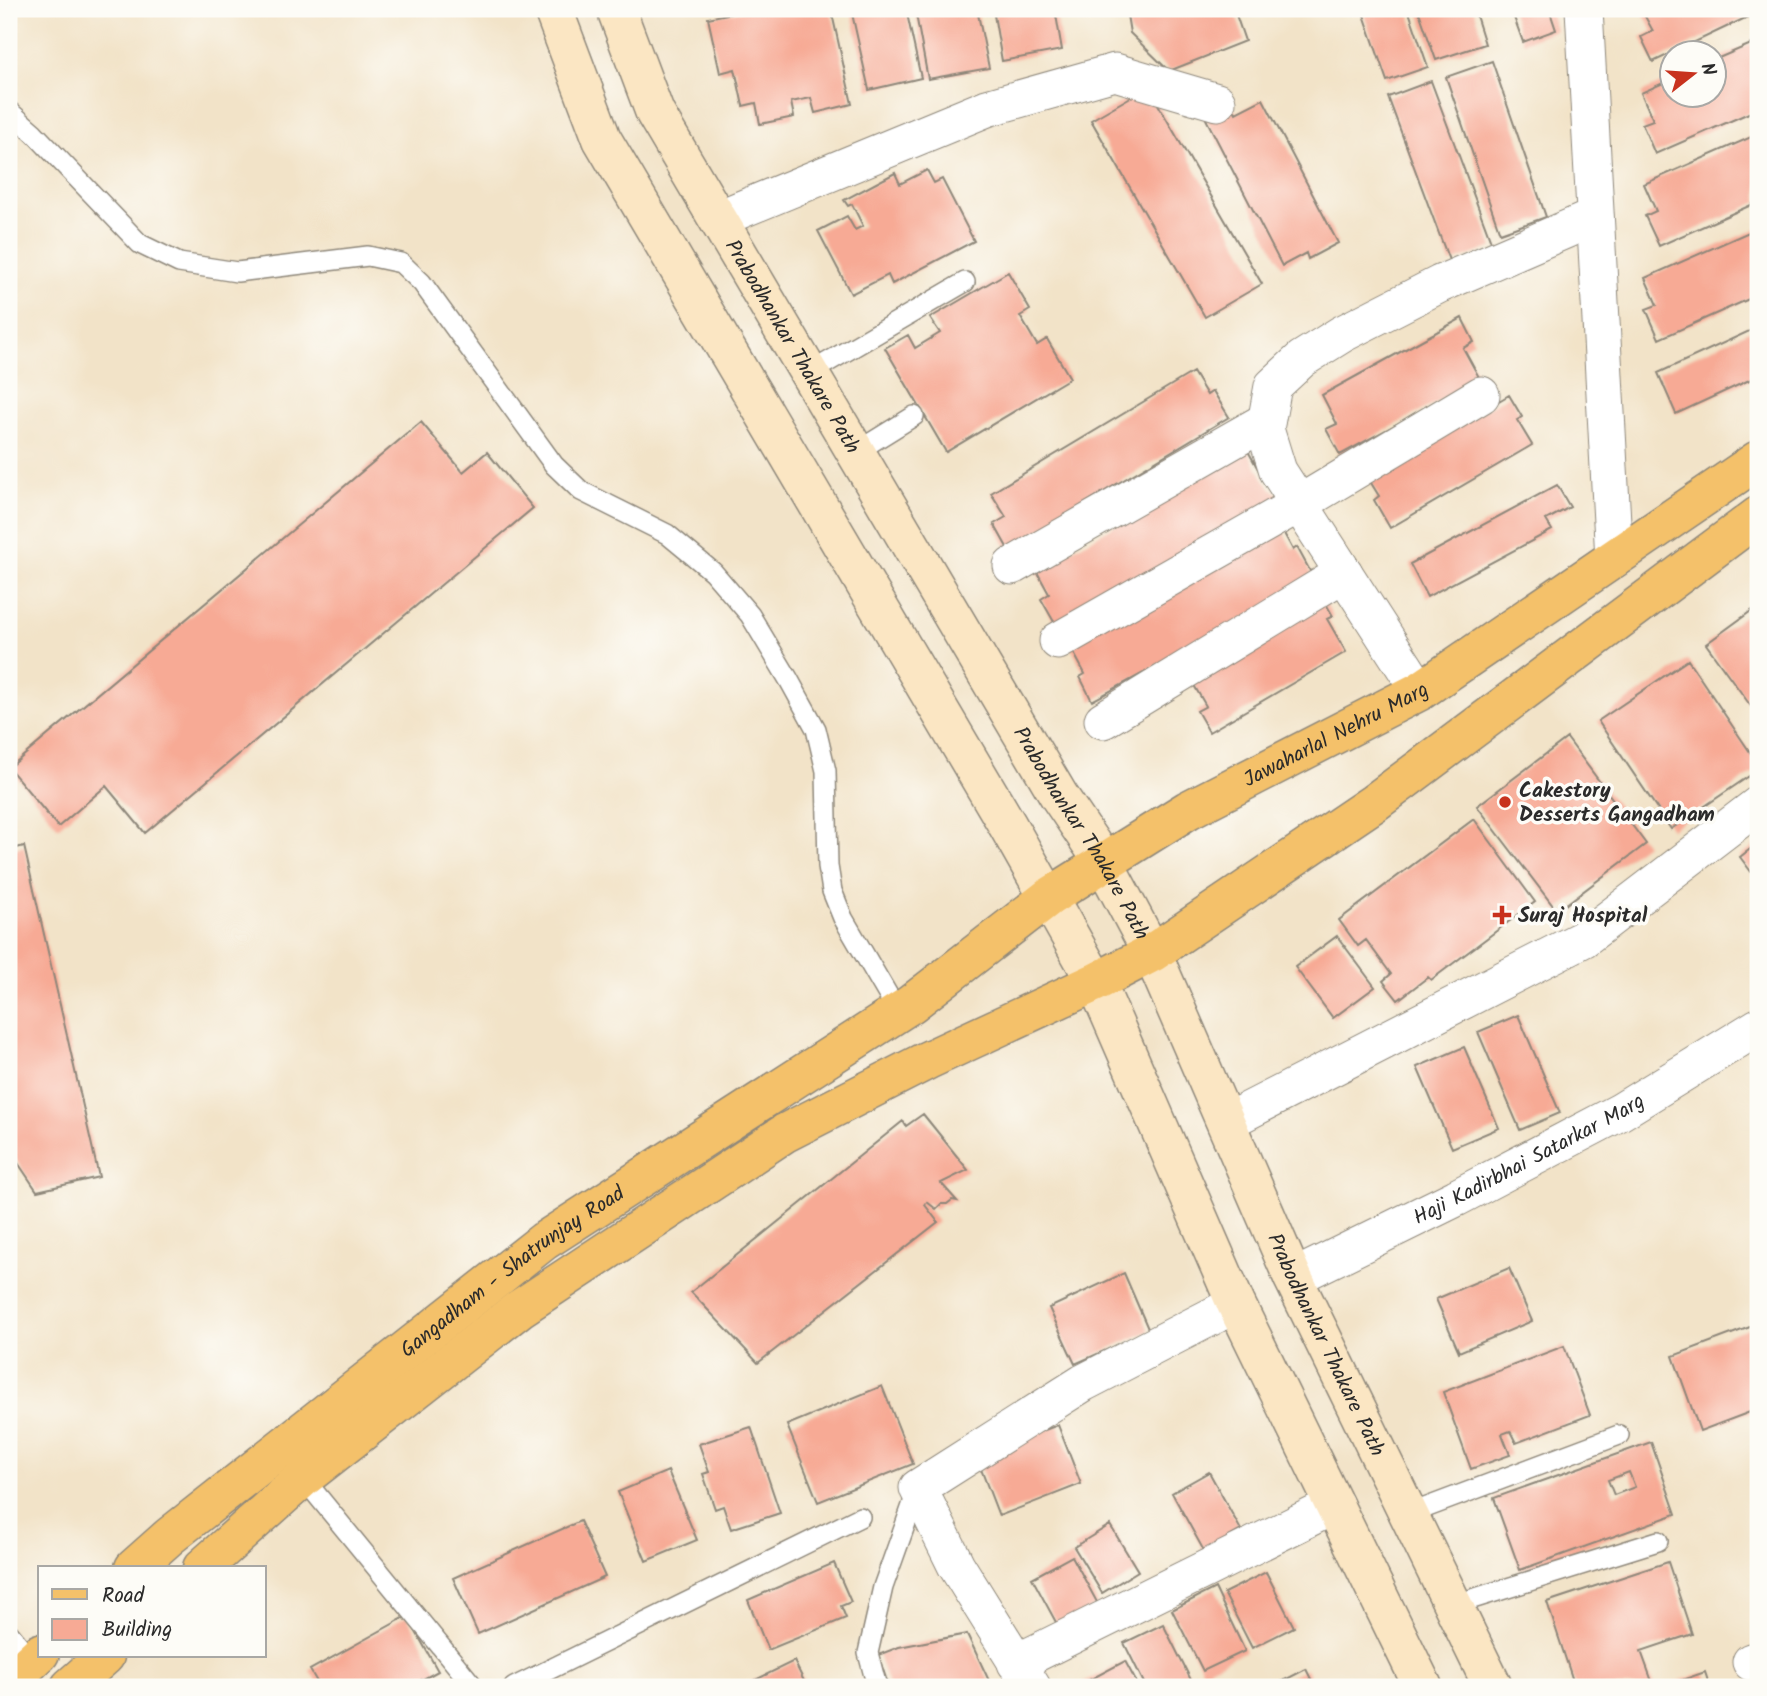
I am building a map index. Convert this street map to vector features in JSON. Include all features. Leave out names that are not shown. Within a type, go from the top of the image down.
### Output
[{"type":"main road","points":[[553,9],[603,139],[1049,897],[1096,982],[1236,1304],[1423,1687]]},
{"type":"main road","name":"Prabodhankar Thakare Path","points":[[618,9],[656,113],[1059,796],[1102,861],[1152,953],[1293,1278],[1493,1687]]},
{"type":"main road","name":"Jawaharlal Nehru Marg","points":[[905,1008],[1049,897],[1102,861],[1188,810],[1420,691],[1758,460]]},
{"type":"main road","points":[[1096,982],[1152,953],[1374,803],[1758,516]]},
{"type":"main road","name":"Gangadham - Shatrunjay Road","points":[[204,1566],[303,1478],[519,1309],[785,1133],[928,1060],[1096,982]]},
{"type":"main road","name":"Gangadham - Shatrunjay Road","points":[[136,1566],[170,1536],[544,1241],[905,1008]]},
{"type":"main road","points":[[70,1687],[103,1658]]},
{"type":"street","points":[[1584,9],[1614,559]]},
{"type":"street","points":[[718,219],[987,108],[1115,72],[1217,102]]},
{"type":"street","points":[[1420,691],[1278,471],[1265,429],[1273,386],[1301,359],[1342,334],[1440,284],[1595,217]]},
{"type":"street","points":[[1058,641],[1299,504],[1481,395]]},
{"type":"street","points":[[1012,566],[1266,421]]},
{"type":"street","points":[[1102,720],[1344,573]]},
{"type":"street","points":[[1226,1122],[1583,939],[1758,806]]},
{"type":"street","name":"Haji Kadirbhai Satarkar Marg","points":[[1293,1278],[1456,1198],[1620,1112],[1758,1027]]},
{"type":"street","points":[[1236,1304],[1083,1383],[918,1488],[956,1565],[1024,1675],[1335,1505]]},
{"type":"lane","points":[[9,111],[34,133],[140,244],[179,263],[237,272],[368,256],[401,262],[422,283],[554,465],[581,491],[667,534],[713,572],[750,615],[816,729],[826,771],[828,866],[832,891],[843,918],[905,1008]]},
{"type":"lane","points":[[809,373],[965,282]]},
{"type":"lane","points":[[856,452],[914,416]]},
{"type":"lane","points":[[1409,1514],[1619,1435]]},
{"type":"lane","points":[[303,1478],[474,1687]]},
{"type":"lane","points":[[877,1687],[868,1653],[883,1587],[918,1488]]},
{"type":"lane","points":[[514,1687],[859,1517]]},
{"type":"lane","points":[[1453,1605],[1658,1541]]},
{"type":"building","points":[[751,9],[831,9],[852,104],[815,113],[811,98],[791,102],[794,117],[760,124],[756,103],[743,106],[735,69],[720,73],[708,18]]},
{"type":"building","points":[[851,9],[906,9],[921,78],[869,90]]},
{"type":"building","points":[[915,9],[977,9],[989,68],[928,79]]},
{"type":"building","points":[[993,9],[1055,9],[1062,50],[1002,61]]},
{"type":"building","points":[[1126,9],[1234,9],[1245,41],[1169,71],[1130,33]]},
{"type":"building","points":[[1362,9],[1408,9],[1428,67],[1387,81]]},
{"type":"building","points":[[1418,9],[1474,9],[1485,44],[1436,60]]},
{"type":"building","points":[[1511,9],[1549,9],[1556,30],[1523,42]]},
{"type":"building","points":[[1641,9],[1758,9],[1758,12],[1703,38],[1658,38],[1658,60],[1653,62],[1641,37],[1653,31]]},
{"type":"building","points":[[1758,41],[1758,109],[1655,154],[1642,124],[1653,120],[1641,93],[1658,85],[1658,108],[1728,108],[1728,54]]},
{"type":"building","points":[[1492,61],[1546,217],[1500,233],[1446,77]]},
{"type":"building","points":[[1431,81],[1493,247],[1450,263],[1388,97]]},
{"type":"building","points":[[1148,87],[1262,284],[1205,317],[1091,120]]},
{"type":"building","points":[[1263,99],[1338,243],[1308,259],[1306,253],[1282,266],[1206,119],[1232,105],[1236,113]]},
{"type":"building","points":[[1758,134],[1758,202],[1659,246],[1645,216],[1656,211],[1644,184]]},
{"type":"building","points":[[927,170],[934,183],[942,179],[974,241],[892,284],[888,275],[851,294],[818,231],[847,216],[855,230],[863,226],[852,204],[848,206],[844,200],[895,173],[900,184]]},
{"type":"building","points":[[1758,228],[1758,295],[1659,339],[1646,309],[1657,305],[1645,278]]},
{"type":"building","points":[[1008,272],[1030,310],[1020,316],[1037,345],[1047,339],[1070,378],[946,452],[885,348],[908,335],[915,348],[940,333],[930,318]]},
{"type":"building","points":[[1462,318],[1474,342],[1463,348],[1480,379],[1340,455],[1326,429],[1337,424],[1322,395]]},
{"type":"building","points":[[1758,327],[1758,376],[1676,414],[1658,373]]},
{"type":"building","points":[[1193,372],[1207,395],[1213,391],[1229,417],[1008,549],[994,524],[1006,517],[991,493]]},
{"type":"building","points":[[1509,395],[1522,417],[1517,420],[1532,445],[1390,528],[1374,500],[1379,496],[1368,478]]},
{"type":"building","points":[[421,422],[463,472],[487,452],[533,508],[145,833],[106,786],[58,827],[9,768]]},
{"type":"building","points":[[1248,451],[1264,480],[1284,501],[1058,629],[1041,599],[1049,594],[1036,570]]},
{"type":"building","points":[[1557,485],[1570,507],[1546,520],[1552,530],[1427,597],[1410,564]]},
{"type":"building","points":[[1280,526],[1293,550],[1297,547],[1315,580],[1092,701],[1080,677],[1085,674],[1068,642]]},
{"type":"building","points":[[1325,602],[1333,616],[1327,619],[1346,652],[1209,732],[1197,711],[1206,706],[1191,680]]},
{"type":"building","points":[[1758,606],[1758,716],[1706,644]]},
{"type":"building","points":[[1688,660],[1758,764],[1758,770],[1671,829],[1598,721]]},
{"type":"building","points":[[1567,738],[1646,844],[1557,911],[1477,806]]},
{"type":"building","points":[[1474,819],[1535,902],[1431,980],[1428,977],[1398,1000],[1383,981],[1391,974],[1366,940],[1358,946],[1339,920]]},
{"type":"building","points":[[1758,843],[1758,881],[1740,857]]},
{"type":"building","points":[[24,846],[99,1177],[37,1191],[14,1157],[9,1158],[9,850]]},
{"type":"building","points":[[1337,936],[1375,987],[1333,1018],[1295,967]]},
{"type":"building","points":[[1518,1015],[1560,1113],[1520,1130],[1478,1032]]},
{"type":"building","points":[[1464,1047],[1499,1128],[1452,1148],[1417,1067]]},
{"type":"building","points":[[923,1114],[968,1170],[941,1183],[957,1201],[941,1204],[936,1209],[927,1202],[925,1205],[938,1222],[758,1363],[691,1292],[903,1121],[906,1126]]},
{"type":"building","points":[[1509,1268],[1532,1321],[1459,1352],[1436,1299]]},
{"type":"building","points":[[1124,1273],[1149,1331],[1075,1364],[1049,1308]]},
{"type":"building","points":[[1758,1324],[1758,1409],[1700,1431],[1673,1356]]},
{"type":"building","points":[[1564,1346],[1590,1415],[1516,1443],[1510,1431],[1502,1434],[1510,1455],[1471,1469],[1443,1392]]},
{"type":"building","points":[[882,1386],[913,1464],[818,1502],[787,1425]]},
{"type":"building","points":[[1058,1425],[1081,1484],[999,1516],[976,1456]]},
{"type":"building","points":[[751,1427],[780,1513],[731,1529],[723,1506],[715,1509],[703,1474],[709,1472],[699,1444]]},
{"type":"building","points":[[1651,1442],[1676,1514],[1520,1570],[1494,1498]],"holes":[[[1629,1472],[1635,1487],[1614,1495],[1608,1480]]]},
{"type":"building","points":[[668,1471],[697,1540],[646,1561],[618,1492]]},
{"type":"building","points":[[1209,1472],[1241,1530],[1204,1551],[1172,1493]]},
{"type":"building","points":[[580,1521],[605,1577],[478,1634],[453,1578]]},
{"type":"building","points":[[1110,1525],[1138,1571],[1102,1593],[1074,1547]]},
{"type":"building","points":[[1072,1556],[1098,1604],[1058,1626],[1032,1578]]},
{"type":"building","points":[[1668,1562],[1692,1634],[1641,1651],[1654,1687],[1575,1687],[1547,1602]]},
{"type":"building","points":[[834,1563],[851,1602],[841,1606],[846,1618],[768,1650],[748,1600]]},
{"type":"building","points":[[1266,1572],[1294,1627],[1252,1648],[1224,1593]]},
{"type":"building","points":[[1215,1588],[1245,1651],[1203,1671],[1172,1610]]},
{"type":"building","points":[[407,1616],[438,1671],[409,1687],[320,1687],[310,1670]]},
{"type":"building","points":[[1163,1624],[1192,1682],[1181,1687],[1146,1687],[1124,1643]]},
{"type":"building","points":[[967,1634],[992,1687],[889,1687],[878,1655],[899,1647]]},
{"type":"building","points":[[794,1661],[807,1687],[741,1687]]},
{"type":"building","points":[[1125,1661],[1139,1687],[1076,1687]]},
{"type":"building","points":[[1306,1669],[1315,1687],[1271,1687]]},
{"type":"building","points":[[1705,1672],[1710,1687],[1662,1687]]},
{"type":"building","points":[[1257,1681],[1260,1687],[1245,1687]]},
{"type":"place","name":"Cakestory Desserts Gangadham","points":[[1505,802]]},
{"type":"place","name":"Suraj Hospital","points":[[1502,915]]}]
